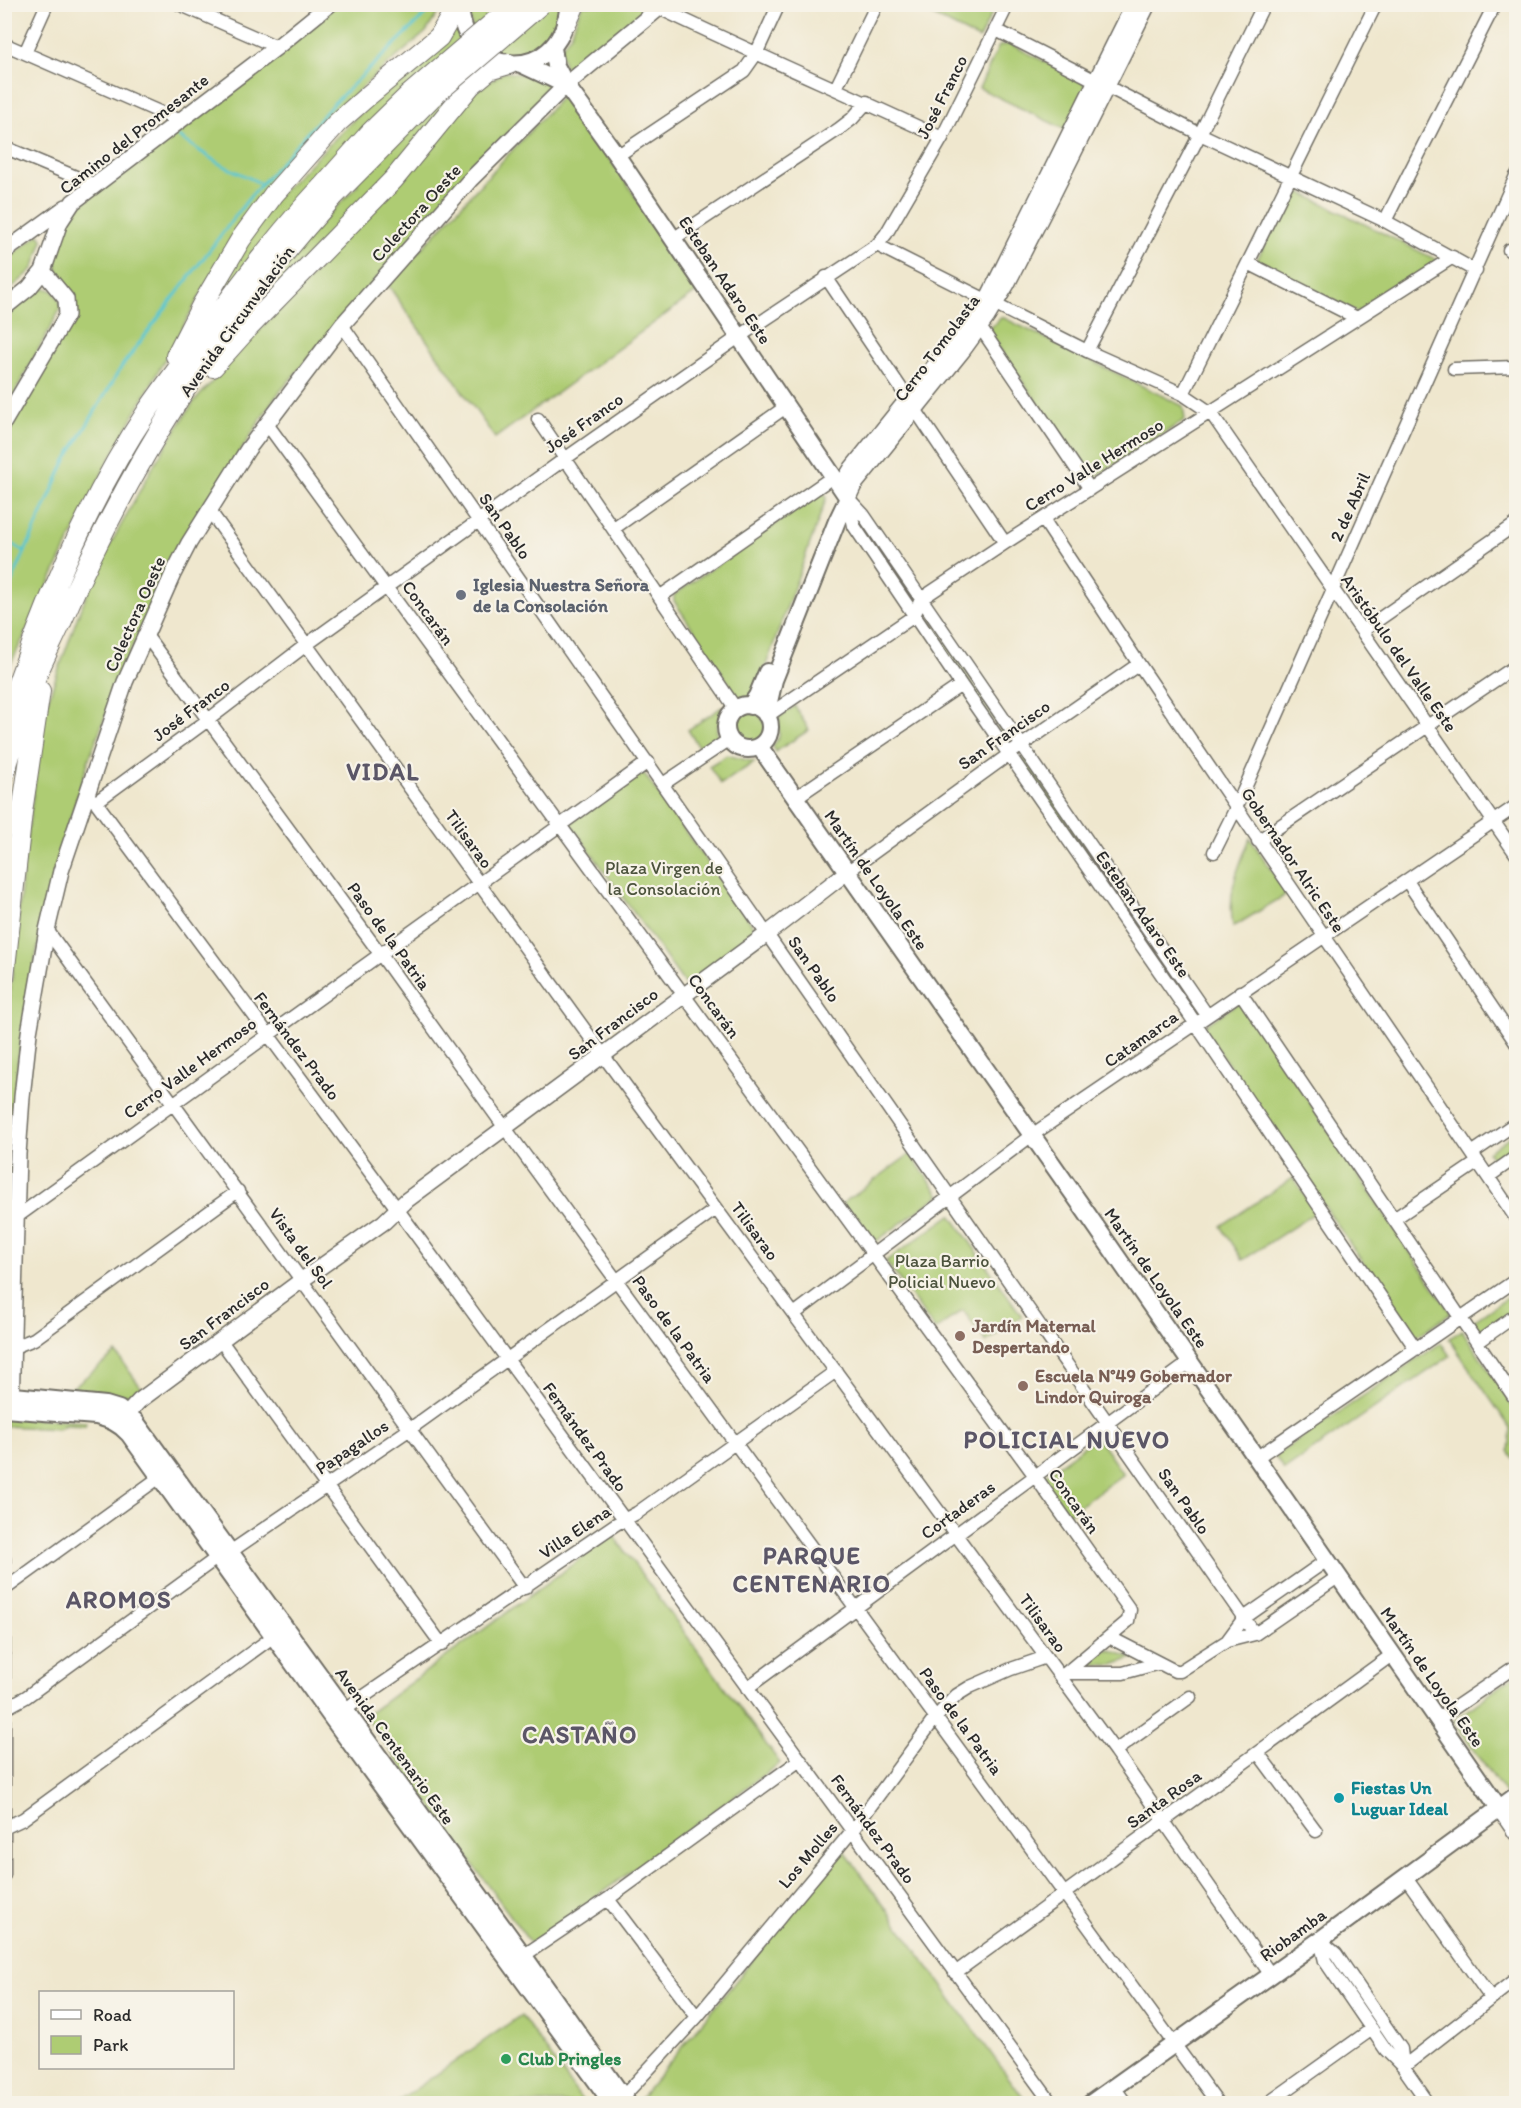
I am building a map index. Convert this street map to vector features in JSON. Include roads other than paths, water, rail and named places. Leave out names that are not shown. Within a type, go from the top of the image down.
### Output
[{"type":"highway","points":[[148,410],[202,305],[241,239],[274,194],[337,123],[439,37],[459,4]]},
{"type":"highway","name":"Avenida Circunvalación","points":[[4,724],[42,644],[125,489],[206,358],[294,242],[378,125],[419,86],[515,4]]},
{"type":"highway","name":"Avenida Circunvalación","points":[[4,774],[42,644],[97,498],[148,410],[264,254],[431,98],[541,4]]},
{"type":"highway","points":[[168,419],[249,327],[394,179],[471,85],[489,70],[515,64]]},
{"type":"highway","points":[[4,704],[42,644]]},
{"type":"highway","points":[[4,977],[42,644]]},
{"type":"main road","points":[[459,4],[460,20],[466,36],[477,50],[492,59],[515,64],[566,85]]},
{"type":"main road","points":[[515,64],[533,61],[553,48],[559,40],[570,10]]},
{"type":"main road","name":"Esteban Adaro Este","points":[[553,48],[556,66],[566,85],[618,156],[841,486]]},
{"type":"main road","name":"Cerro Tomolasta","points":[[743,707],[757,696],[841,486]]},
{"type":"main road","name":"Cerro Tomolasta","points":[[766,715],[774,680],[837,521],[841,486]]},
{"type":"main road","points":[[743,707],[758,708],[766,715],[770,722],[768,736],[759,746],[740,748],[730,739],[727,733],[728,720],[743,707]]},
{"type":"main road","name":"Martín de Loyola Este","points":[[759,746],[1499,1808]]},
{"type":"main road","points":[[8,1402],[106,1405],[124,1420]]},
{"type":"main road","name":"Avenida Centenario Este","points":[[124,1420],[145,1432],[165,1473],[620,2102]]},
{"type":"main road","name":"Avenida Centenario Este","points":[[224,1555],[274,1636],[337,1713]]},
{"type":"main road","name":"Riobamba","points":[[1090,2103],[1320,1940],[1516,1796]]},
{"type":"street","points":[[25,53],[47,4]]},
{"type":"street","points":[[180,4],[277,47]]},
{"type":"street","name":"Camino del Promesante","points":[[43,271],[60,222],[73,202],[330,4]]},
{"type":"street","points":[[618,156],[744,71],[756,54],[779,4]]},
{"type":"street","points":[[836,88],[877,4]]},
{"type":"street","name":"José Franco","points":[[91,799],[208,720],[386,586],[566,458],[740,336],[877,245],[886,234],[942,138],[1008,4]]},
{"type":"street","name":"Cerro Tomolasta","points":[[1102,83],[1134,4]]},
{"type":"street","name":"Cerro Tomolasta","points":[[841,486],[852,468],[911,406],[990,304],[1102,83],[1148,4]]},
{"type":"street","points":[[1087,351],[1200,134],[1264,4]]},
{"type":"street","points":[[1183,394],[1376,4]]},
{"type":"street","points":[[1385,221],[1495,4]]},
{"type":"street","points":[[661,6],[756,54],[836,88],[942,138]]},
{"type":"street","name":"Colectora Oeste","points":[[8,1402],[14,1347],[18,1154],[22,1097],[29,1033],[47,930],[61,870],[91,799],[125,682],[145,634],[189,543],[248,449],[342,326],[470,180],[566,85],[661,6]]},
{"type":"street","points":[[996,30],[1200,134],[1385,221],[1476,271]]},
{"type":"street","points":[[4,44],[180,121]]},
{"type":"street","points":[[673,239],[839,129],[852,119],[867,102]]},
{"type":"street","points":[[4,147],[94,185]]},
{"type":"street","name":"2 de Abril","points":[[1214,852],[1236,808],[1476,271],[1516,176]]},
{"type":"street","points":[[4,252],[73,202]]},
{"type":"street","points":[[877,245],[990,304],[1183,394],[1211,413]]},
{"type":"street","name":"Cerro Valle Hermoso","points":[[921,599],[1453,257]]},
{"type":"street","points":[[1248,263],[1357,318]]},
{"type":"street","points":[[4,308],[29,288],[43,271],[66,299],[67,315],[5,419]]},
{"type":"street","points":[[826,278],[1005,543]]},
{"type":"street","points":[[977,322],[1090,489]]},
{"type":"street","name":"San Pablo","points":[[342,326],[480,520],[1255,1634]]},
{"type":"street","points":[[1454,369],[1516,367]]},
{"type":"street","points":[[614,528],[787,406]]},
{"type":"street","name":"Aristóbulo del Valle Este","points":[[1211,413],[1516,854]]},
{"type":"street","points":[[538,419],[661,596],[743,707]]},
{"type":"street","name":"Concarán","points":[[267,424],[1035,1476],[1130,1610],[1128,1621],[1108,1637]]},
{"type":"street","points":[[661,596],[841,486]]},
{"type":"street","name":"Esteban Adaro Este","points":[[841,486],[863,514],[1207,1015]]},
{"type":"street","name":"Esteban Adaro Este","points":[[841,486],[854,526],[1416,1349]]},
{"type":"street","name":"Tilisarao","points":[[209,510],[603,1055],[1046,1657],[1063,1675],[1271,1975]]},
{"type":"street","name":"Gobernador Alric Este","points":[[1043,519],[1258,841],[1516,1218]]},
{"type":"street","points":[[1362,631],[1516,524]]},
{"type":"street","points":[[766,715],[914,616],[921,599]]},
{"type":"street","name":"Paso de la Patria","points":[[145,634],[1218,2103]]},
{"type":"street","name":"San Francisco","points":[[124,1420],[139,1401],[384,1222],[407,1200],[767,934],[847,872],[1009,754],[1139,664]]},
{"type":"street","points":[[1258,841],[1516,666]]},
{"type":"street","points":[[795,798],[961,685]]},
{"type":"street","points":[[663,784],[730,739]]},
{"type":"street","name":"Cerro Valle Hermoso","points":[[18,1216],[266,1035],[648,762]]},
{"type":"street","name":"Fernández Prado","points":[[91,799],[398,1210],[1052,2103]]},
{"type":"street","name":"Catamarca","points":[[794,1314],[1032,1135],[1516,806]]},
{"type":"street","points":[[1407,881],[1516,1043]]},
{"type":"street","name":"Vista del Sol","points":[[47,930],[525,1588]]},
{"type":"street","points":[[1240,992],[1516,1400]]},
{"type":"street","points":[[1394,1219],[1475,1158],[1516,1123]]},
{"type":"street","points":[[1489,1176],[1516,1157]]},
{"type":"street","points":[[14,1347],[34,1339],[238,1191]]},
{"type":"street","name":"Papagallos","points":[[4,1710],[26,1697],[224,1555],[410,1429],[716,1209]]},
{"type":"street","points":[[1256,1458],[1516,1280]]},
{"type":"street","points":[[1478,1342],[1516,1315]]},
{"type":"street","points":[[221,1341],[442,1645]]},
{"type":"street","name":"Cortaderas","points":[[747,1688],[1190,1362]]},
{"type":"street","name":"Villa Elena","points":[[337,1713],[442,1645],[624,1520],[637,1514],[836,1371]]},
{"type":"street","points":[[5,1589],[165,1473]]},
{"type":"street","points":[[4,1558],[4,1694]]},
{"type":"street","points":[[1227,1641],[1244,1618],[1328,1560]]},
{"type":"street","points":[[1063,1675],[1108,1637],[1180,1671],[1227,1641],[1255,1634],[1339,1576]]},
{"type":"street","points":[[6,1827],[23,1819],[274,1636]]},
{"type":"street","name":"Santa Rosa","points":[[955,1973],[1393,1654]]},
{"type":"street","name":"Los Molles","points":[[620,2102],[697,2017],[852,1831],[936,1717],[957,1695],[1011,1669],[1046,1657]]},
{"type":"street","points":[[1063,1675],[1123,1673],[1159,1663]]},
{"type":"street","points":[[1438,1719],[1516,1666]]},
{"type":"street","points":[[1115,1751],[1190,1697]]},
{"type":"street","points":[[4,1710],[6,1827],[4,1875]]},
{"type":"street","points":[[1258,1753],[1316,1831]]},
{"type":"street","points":[[518,1959],[608,1899],[800,1760]]},
{"type":"street","name":"Martín de Loyola Este","points":[[1499,1808],[1516,1833]]},
{"type":"street","points":[[1406,1878],[1491,1998]]},
{"type":"street","points":[[608,1899],[697,2017]]},
{"type":"street","points":[[1320,1940],[1325,1961],[1386,2050],[1429,2103]]},
{"type":"street","points":[[1320,1940],[1336,1954],[1401,2049],[1402,2067]]},
{"type":"street","points":[[1402,2067],[1516,1979]]},
{"type":"street","points":[[1267,2103],[1372,2030]]},
{"type":"street","points":[[1114,2087],[1126,2103]]},
{"type":"waterway","points":[[4,599],[65,462],[122,366],[249,198],[334,103],[424,16],[431,4]]},
{"type":"waterway","points":[[179,137],[218,163],[262,184]]},
{"type":"waterway","points":[[4,539],[25,552]]},
{"type":"place","name":"Iglesia Nuestra Señora de la Consolación","points":[[461,595]]},
{"type":"place","name":"Jardín Maternal Despertando","points":[[960,1336]]},
{"type":"place","name":"Escuela N°49 Gobernador Lindor Quiroga","points":[[1023,1386]]},
{"type":"place","name":"Fiestas Un Luguar Ideal","points":[[1339,1798]]},
{"type":"place","name":"Club Pringles","points":[[506,2059]]},
{"type":"district","name":"VIDAL","points":[[383,771]]},
{"type":"district","name":"POLICIAL NUEVO","points":[[1067,1439]]},
{"type":"district","name":"PARQUE CENTENARIO","points":[[812,1569]]},
{"type":"district","name":"AROMOS","points":[[119,1599]]},
{"type":"district","name":"CASTAÑO","points":[[580,1734]]},
{"type":"park label","name":"Plaza Virgen de la Consolación","points":[[664,878]]},
{"type":"park label","name":"Plaza Barrio Policial Nuevo","points":[[942,1271]]}]
